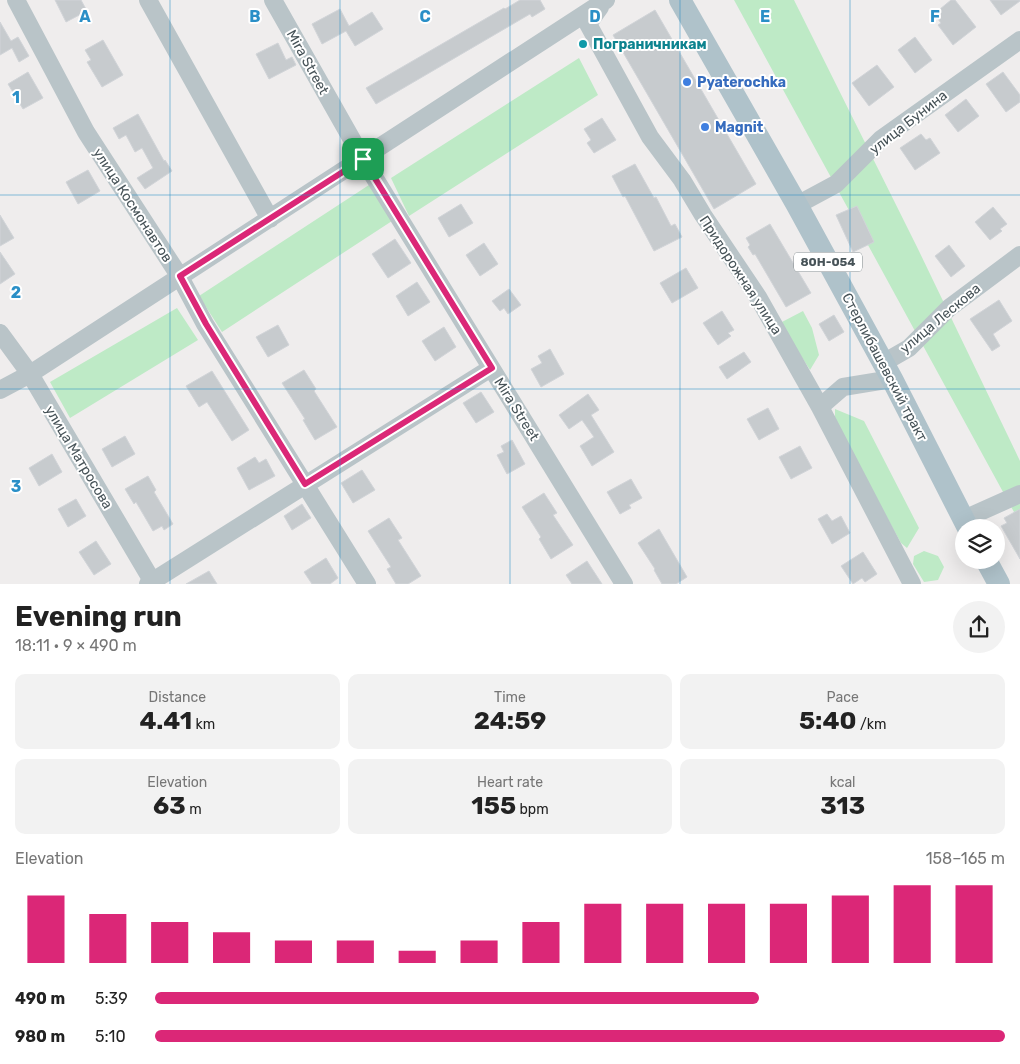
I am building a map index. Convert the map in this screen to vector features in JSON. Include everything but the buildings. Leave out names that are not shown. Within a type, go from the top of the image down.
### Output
[{"type":"main road","name":"Стерлибашевский тракт","points":[[680,0],[797,205],[888,371],[964,519]]},
{"type":"main road","points":[[991,569],[999,584]]},
{"type":"street","name":"улица Космонавтов","points":[[16,0],[86,132],[180,276],[206,324],[367,584]]},
{"type":"street","points":[[148,0],[270,219]]},
{"type":"street","name":"Mira Street","points":[[273,0],[363,159],[624,584]]},
{"type":"street","points":[[0,390],[30,374],[605,0]]},
{"type":"street","name":"Придорожная улица","points":[[605,0],[588,24],[650,137],[682,180],[703,216],[758,297],[820,407],[912,584]]},
{"type":"street","name":"улица Бунина","points":[[797,205],[836,184],[881,139],[1020,40]]},
{"type":"street","name":"улица Лескова","points":[[888,371],[908,348],[949,308],[1020,255]]},
{"type":"street","name":"улица Матросова","points":[[0,333],[30,374],[151,583]]},
{"type":"street","points":[[151,583],[305,484],[492,368]]},
{"type":"street","points":[[820,407],[843,387],[888,371]]},
{"type":"street","points":[[973,519],[1020,494]]},
{"type":"green space","points":[[734,0],[794,0],[918,249],[1020,461],[1020,523]]},
{"type":"green space","points":[[579,58],[598,95],[409,216],[391,178]]},
{"type":"green space","points":[[369,185],[392,221],[222,332],[199,296]]},
{"type":"green space","points":[[177,308],[198,340],[70,418],[50,382]]},
{"type":"green space","points":[[803,311],[812,328],[819,355],[810,370],[780,323]]},
{"type":"green space","points":[[835,409],[864,421],[919,528],[907,548],[901,543],[835,423]]},
{"type":"green space","points":[[924,551],[938,556],[944,567],[938,580],[924,582],[913,564],[914,556]]},
{"type":"place","name":"Пограничникам","points":[[583,44]]},
{"type":"place","name":"Pyaterochka","points":[[687,82]]},
{"type":"place","name":"Magnit","points":[[705,127]]},
{"type":"route","points":[[363,159],[492,368],[305,484],[206,324],[180,276],[363,159]]}]
